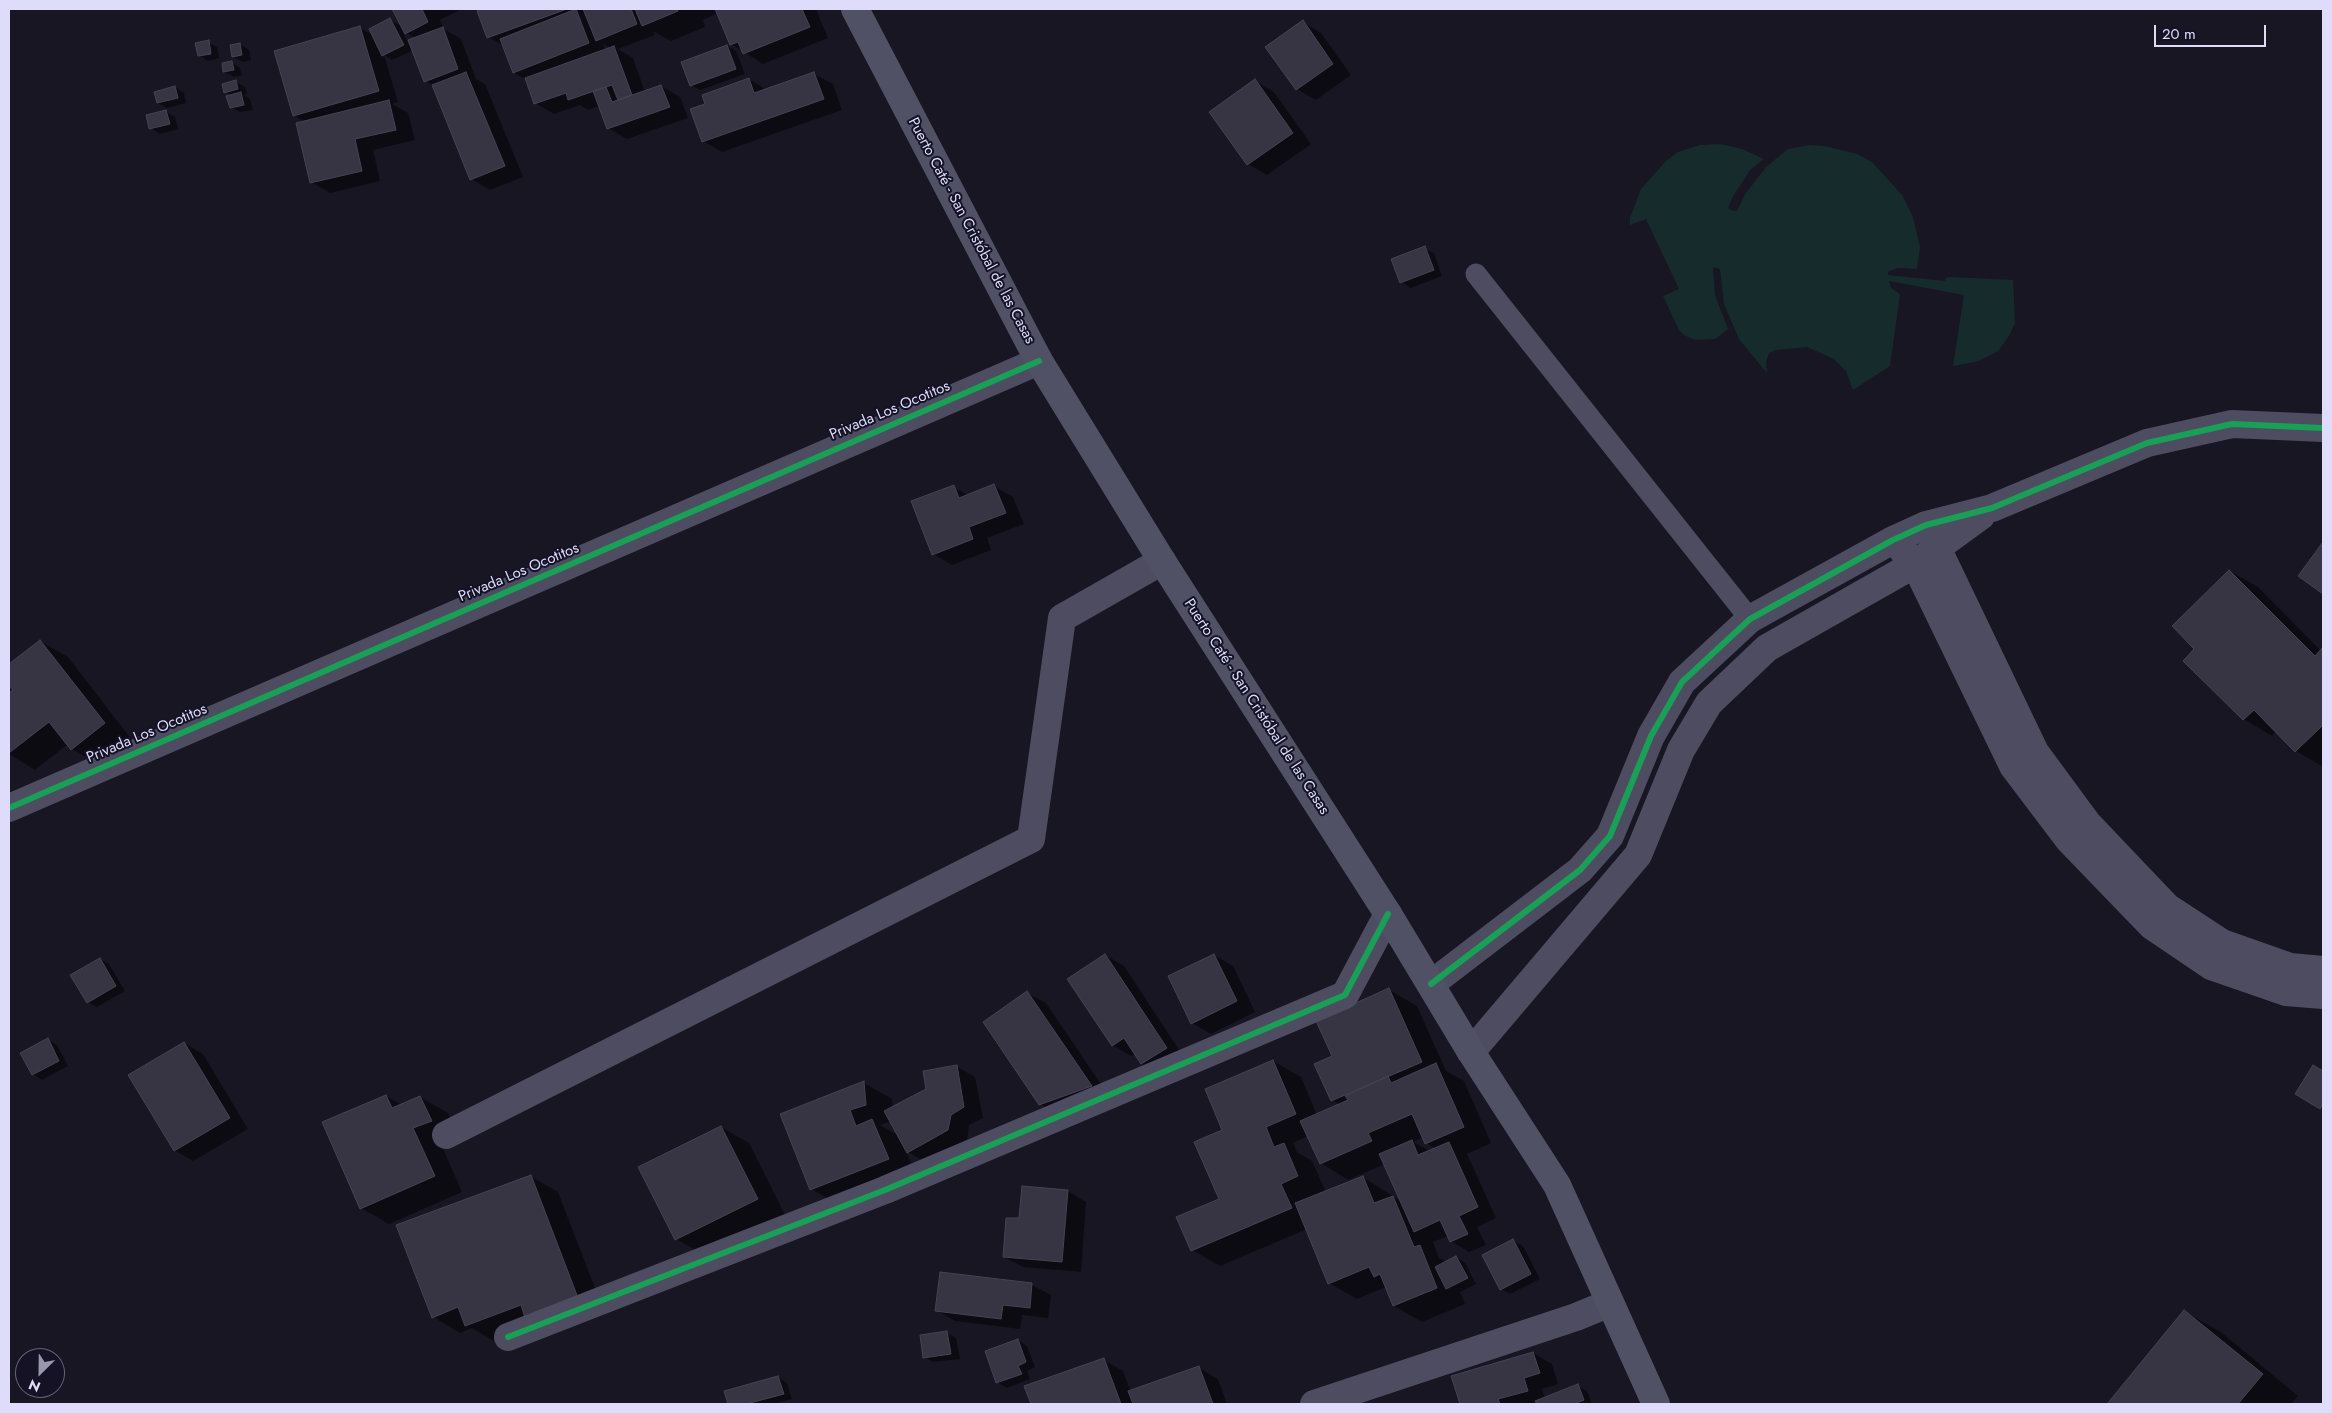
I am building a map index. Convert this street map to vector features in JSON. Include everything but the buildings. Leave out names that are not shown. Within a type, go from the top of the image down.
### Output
[{"type":"main road","name":"Puerto Caté - San Cristóbal de las Casas","points":[[855,9],[1039,361],[1162,561],[1388,914],[1472,1052],[1557,1185],[1656,1404]]},
{"type":"street","name":"Privada Los Ocotitos","points":[[9,808],[1039,361]]},
{"type":"street","points":[[1431,984],[1580,870],[1604,843],[1610,836],[1624,805],[1651,736],[1682,682],[1750,619],[1893,540],[1926,525],[1992,508],[2147,442],[2232,424],[2323,428]]},
{"type":"street","points":[[1472,1052],[1638,855],[1655,818],[1681,750],[1709,703],[1767,648],[1915,564],[1937,550],[1992,508]]},
{"type":"street","points":[[1926,525],[2035,752],[2088,824],[2168,907],[2222,943],[2290,967],[2323,970]]},
{"type":"street","points":[[1893,540],[1915,564],[2014,766],[2069,840],[2152,926],[2211,966],[2286,992],[2323,995]]},
{"type":"street","points":[[446,1135],[1031,839],[1062,618],[1162,561]]},
{"type":"street","points":[[508,1337],[885,1190],[1346,995],[1388,914]]},
{"type":"street","points":[[1314,1404],[1567,1320],[1610,1303]]},
{"type":"lane","points":[[1476,274],[1750,619]]},
{"type":"green space","points":[[1720,144],[1742,149],[1764,159],[1750,170],[1732,198],[1728,208],[1733,211],[1737,211],[1746,193],[1766,167],[1788,149],[1809,145],[1824,146],[1857,154],[1872,162],[1902,195],[1913,217],[1920,247],[1917,269],[1897,268],[1888,272],[1888,275],[1945,281],[1947,277],[2013,280],[2015,323],[2009,336],[1998,351],[1979,361],[1953,366],[1964,295],[1889,281],[1891,288],[1900,294],[1890,366],[1853,390],[1846,371],[1834,359],[1807,347],[1776,350],[1769,353],[1766,362],[1767,373],[1739,339],[1724,304],[1720,269],[1713,267],[1715,295],[1728,329],[1715,339],[1695,340],[1684,335],[1679,330],[1663,296],[1679,289],[1646,219],[1630,225],[1630,218],[1641,189],[1666,161],[1678,152],[1700,145]]},
{"type":"cycle path","points":[[9,808],[1039,361]]},
{"type":"cycle path","points":[[1431,984],[1580,870],[1610,836],[1651,736],[1682,682],[1750,619],[1893,540],[1926,525],[1992,508],[2147,443],[2232,424],[2323,428]]},
{"type":"cycle path","points":[[508,1337],[885,1190],[1345,995],[1388,914]]}]
